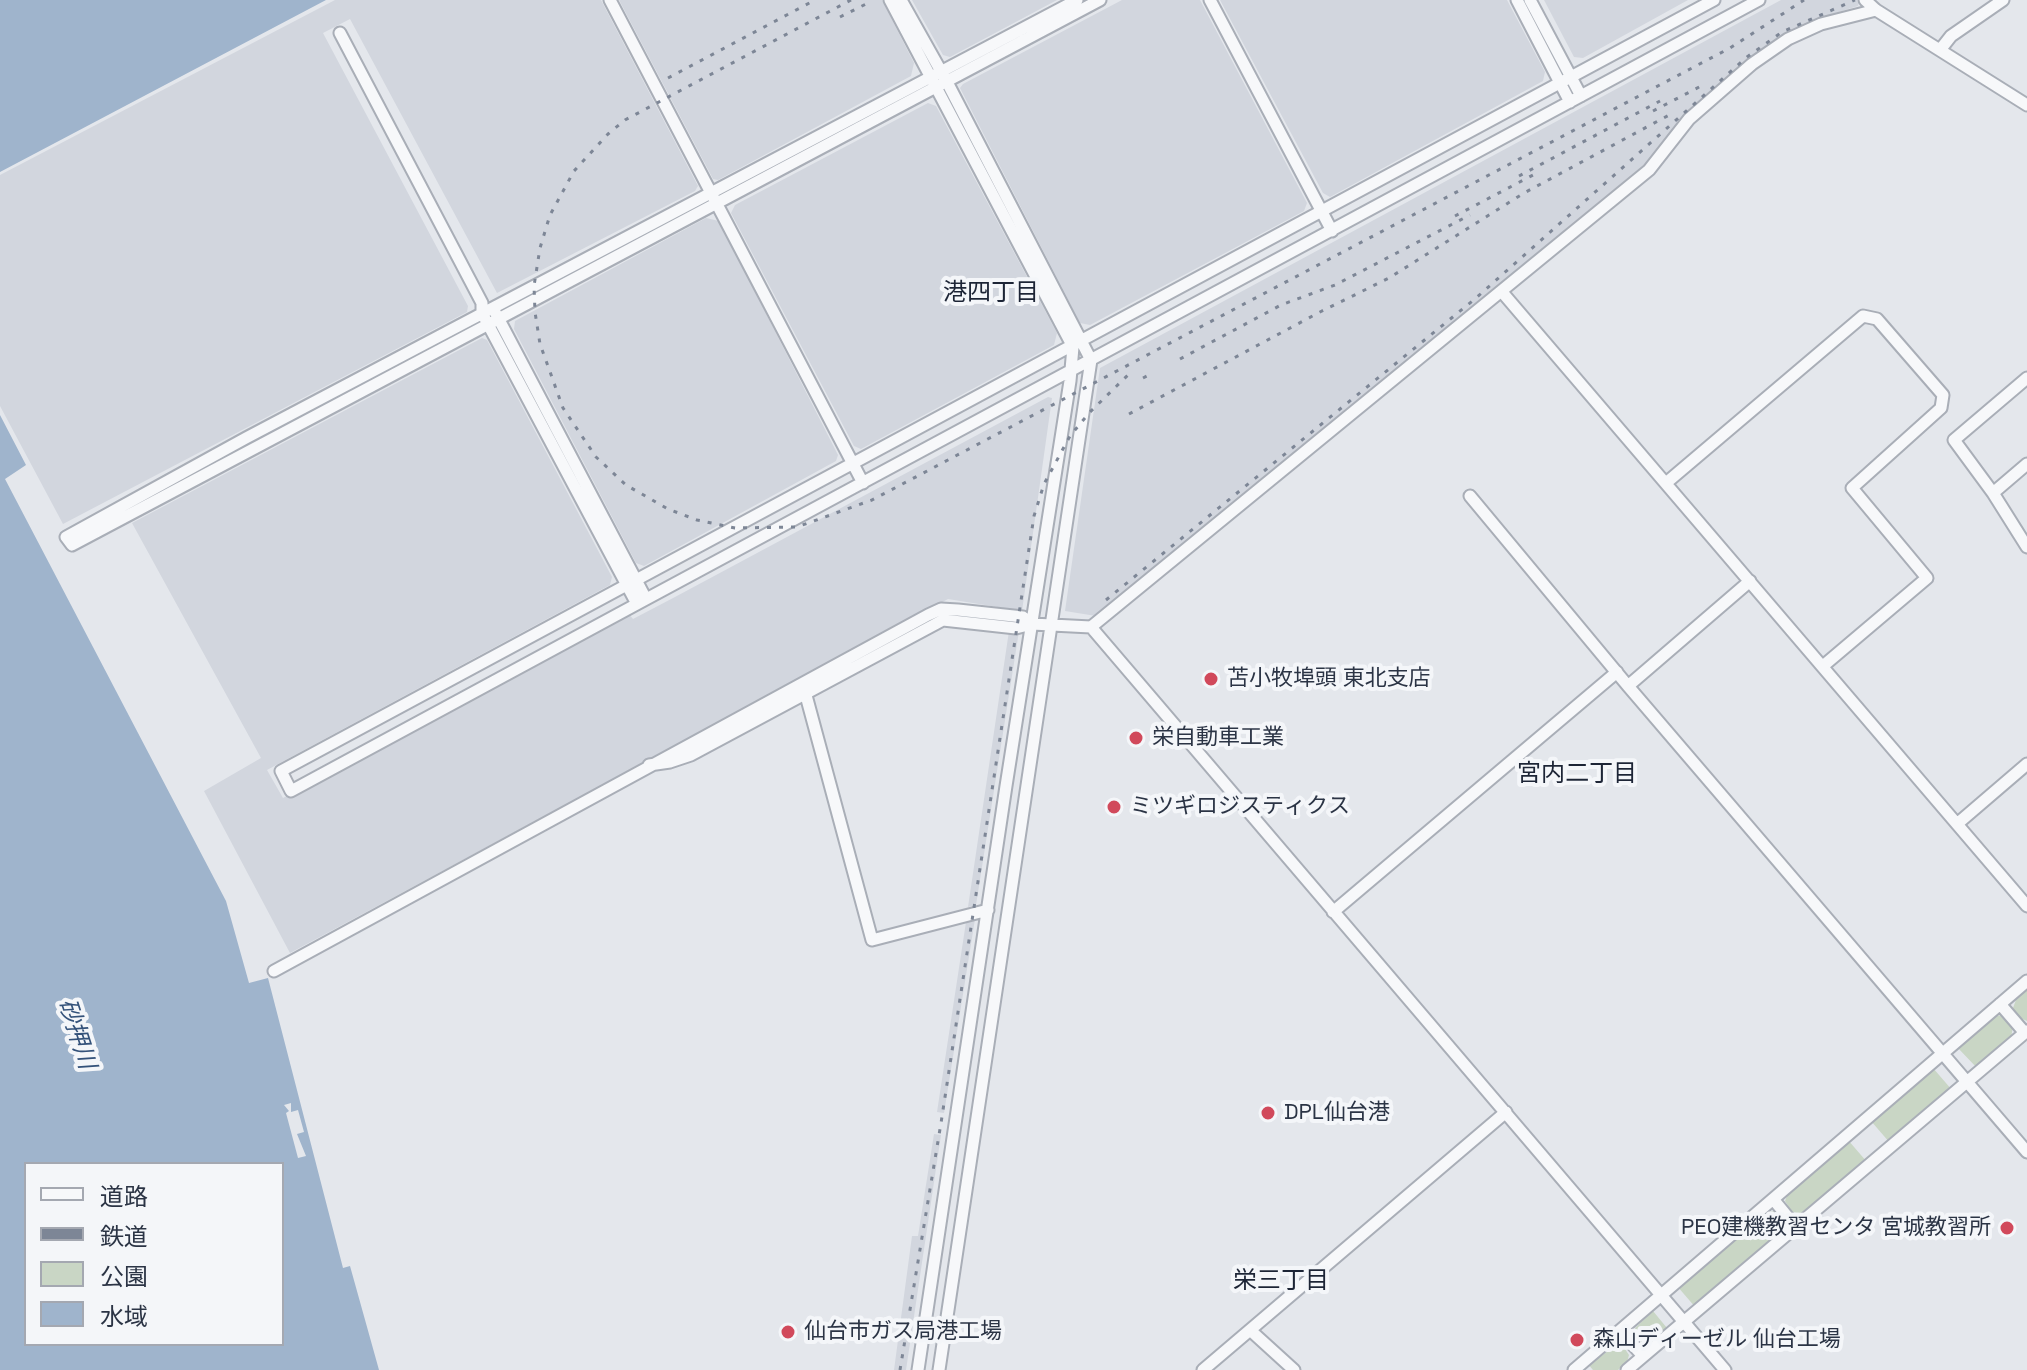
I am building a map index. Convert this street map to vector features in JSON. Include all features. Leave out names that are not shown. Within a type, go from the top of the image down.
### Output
[{"type":"street","points":[[610,0],[863,483]]},
{"type":"street","points":[[890,0],[939,80]]},
{"type":"street","points":[[901,0],[939,80],[1078,344],[1091,360],[939,1370]]},
{"type":"street","points":[[939,80],[1077,0]]},
{"type":"street","points":[[488,313],[72,545],[66,537],[488,313],[1100,0]]},
{"type":"street","points":[[1210,0],[1332,231]]},
{"type":"street","points":[[1517,0],[1566,80]]},
{"type":"street","points":[[1530,0],[1576,99]]},
{"type":"street","points":[[1714,0],[281,771],[291,791],[1759,0]]},
{"type":"street","points":[[1865,0],[1876,10],[2027,105]]},
{"type":"street","points":[[1940,50],[1951,36],[2003,0]]},
{"type":"street","points":[[274,971],[649,765],[943,620],[1016,628],[1032,624],[1091,627],[1649,170],[1689,119],[1767,53],[1821,24],[1876,10]]},
{"type":"street","points":[[340,33],[642,602]]},
{"type":"street","points":[[1502,292],[2027,906]]},
{"type":"street","points":[[1666,483],[1863,316],[1877,319],[1943,395],[1941,408],[1852,488],[1927,578],[1823,666]]},
{"type":"street","points":[[918,1370],[1078,344]]},
{"type":"street","points":[[2027,378],[1954,440],[2027,547]]},
{"type":"street","points":[[1993,493],[2027,464]]},
{"type":"street","points":[[1470,496],[1628,686],[2027,1152]]},
{"type":"street","points":[[1628,686],[1750,581]]},
{"type":"street","points":[[1091,627],[1725,1370]]},
{"type":"street","points":[[1333,912],[1617,672]]},
{"type":"street","points":[[804,688],[872,940],[988,910]]},
{"type":"street","points":[[1957,824],[2027,764]]},
{"type":"street","points":[[1574,1370],[2027,981]]},
{"type":"street","points":[[1627,1370],[2026,1032],[2000,1004]]},
{"type":"street","points":[[1203,1370],[1506,1112]]},
{"type":"street","points":[[954,1142],[972,1144]]},
{"type":"street","points":[[1773,1199],[1796,1227]]},
{"type":"street","points":[[1250,1330],[1294,1370]]},
{"type":"street","points":[[1620,1331],[1643,1356]]},
{"type":"shaded area","points":[[335,0],[601,0],[698,186],[695,191],[497,293],[350,19],[323,33],[468,306],[467,312],[63,524],[0,406],[0,175]]},
{"type":"shaded area","points":[[619,0],[882,0],[914,63],[911,76],[718,180],[713,179]]},
{"type":"shaded area","points":[[912,0],[1057,0],[950,57],[943,55]]},
{"type":"shaded area","points":[[1122,0],[1200,0],[1307,203],[1304,211],[1090,325],[1080,323],[960,88]]},
{"type":"shaded area","points":[[1220,0],[1507,0],[1545,72],[1543,81],[1330,197],[1323,193]]},
{"type":"shaded area","points":[[1544,0],[1688,0],[1583,58],[1574,57]]},
{"type":"shaded area","points":[[1781,0],[1857,0],[1859,3],[1793,31],[1765,48],[1648,166],[1096,616],[1065,611],[1100,368]]},
{"type":"shaded area","points":[[928,103],[936,106],[1057,333],[1054,345],[861,449],[854,446],[731,213],[735,205]]},
{"type":"shaded area","points":[[706,218],[719,221],[838,455],[836,461],[644,566],[636,563],[514,329],[515,321]]},
{"type":"shaded area","points":[[482,338],[487,340],[612,577],[610,585],[267,770],[283,798],[629,614],[633,619],[675,597],[1048,397],[1052,398],[1022,611],[948,599],[290,953],[204,791],[261,758],[132,523]]},
{"type":"shaded area","points":[[1009,631],[1019,631],[976,905],[968,907]]},
{"type":"shaded area","points":[[975,919],[944,1113],[937,1112],[966,922]]},
{"type":"shaded area","points":[[934,1134],[941,1135],[906,1370],[894,1370],[912,1236],[918,1236]]},
{"type":"green space","points":[[2027,988],[2027,1021],[2016,1016],[2013,1008],[2017,997]]},
{"type":"green space","points":[[2002,1015],[2013,1025],[2011,1039],[1977,1068],[1957,1047],[1992,1017]]},
{"type":"green space","points":[[1933,1068],[1952,1090],[1890,1143],[1871,1121]]},
{"type":"green space","points":[[1848,1140],[1867,1162],[1805,1214],[1792,1212],[1785,1201],[1789,1191]]},
{"type":"green space","points":[[1774,1211],[1785,1220],[1785,1230],[1696,1308],[1677,1286],[1764,1212]]},
{"type":"green space","points":[[1653,1311],[1667,1328],[1652,1341],[1642,1342],[1635,1335],[1635,1328]]},
{"type":"green space","points":[[1616,1345],[1623,1346],[1629,1355],[1627,1362],[1618,1370],[1593,1370],[1587,1363],[1600,1357]]},
{"type":"water","points":[[0,0],[326,0],[0,172]]},
{"type":"water","name":"砂押川","points":[[0,415],[26,465],[5,479],[226,901],[249,983],[268,978],[343,1268],[350,1266],[379,1370],[0,1370]]},
{"type":"pier","points":[[291,1103],[291,1112],[298,1110],[304,1132],[297,1134],[306,1156],[298,1158],[286,1113],[289,1111],[284,1105]]},
{"type":"railway","points":[[668,78],[815,0]]},
{"type":"railway","points":[[851,0],[625,120],[574,171],[550,215],[540,248],[534,286],[535,312],[540,344],[563,408],[596,457],[626,485],[668,509],[697,520],[735,528],[797,527],[872,500],[1730,48],[1804,0]]},
{"type":"railway","points":[[1106,600],[1476,298],[1747,57],[1782,32],[1855,0]]},
{"type":"railway","points":[[840,17],[872,1]]},
{"type":"railway","points":[[1653,111],[1703,85]]},
{"type":"railway","points":[[1519,176],[1660,101]]},
{"type":"railway","points":[[1129,414],[1389,278],[1524,193],[1671,114]]},
{"type":"railway","points":[[1455,216],[1533,175]]},
{"type":"railway","points":[[1180,359],[1281,305],[1335,285],[1470,215]]},
{"type":"railway","points":[[900,1370],[1034,516],[1044,484],[1070,436],[1131,372]]},
{"type":"railway","points":[[1143,378],[1153,373]]},
{"type":"place","name":"苫小牧埠頭 東北支店","points":[[1211,679]]},
{"type":"place","name":"栄自動車工業","points":[[1136,738]]},
{"type":"place","name":"ミツギロジスティクス","points":[[1114,807]]},
{"type":"place","name":"DPL仙台港","points":[[1268,1113]]},
{"type":"place","name":"PEO建機教習センタ 宮城教習所","points":[[2007,1228]]},
{"type":"place","name":"仙台市ガス局港工場","points":[[788,1332]]},
{"type":"place","name":"森山ディーゼル 仙台工場","points":[[1577,1340]]},
{"type":"district","name":"港四丁目","points":[[991,293]]},
{"type":"district","name":"宮内二丁目","points":[[1577,774]]},
{"type":"district","name":"栄三丁目","points":[[1281,1281]]}]
